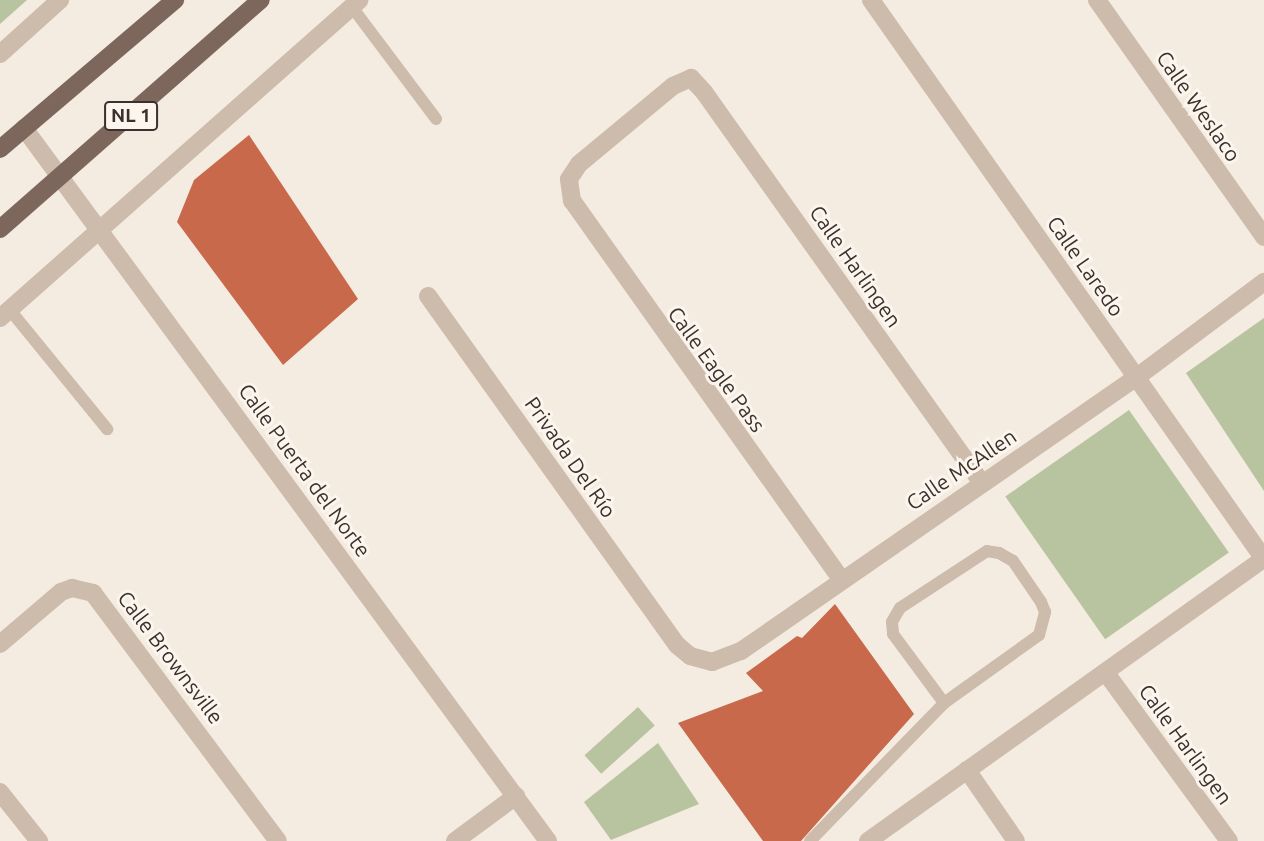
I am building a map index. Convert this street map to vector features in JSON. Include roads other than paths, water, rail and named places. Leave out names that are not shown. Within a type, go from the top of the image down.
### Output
[{"type":"main road","name":"NL 1","points":[[0,149],[175,0]]},
{"type":"main road","name":"NL 1","points":[[0,229],[63,177],[261,0]]},
{"type":"street","points":[[0,54],[60,0]]},
{"type":"street","name":"Calle Laredo","points":[[871,0],[1264,559]]},
{"type":"street","name":"Calle Weslaco","points":[[1097,0],[1264,237]]},
{"type":"street","points":[[5,314],[103,232],[356,4]]},
{"type":"street","name":"Calle Eagle Pass","points":[[691,78],[673,86],[593,149],[569,179],[580,216],[841,579]]},
{"type":"street","name":"Calle Harlingen","points":[[691,78],[981,482]]},
{"type":"street","name":"Calle Puerta del Norte","points":[[24,128],[63,177],[548,841]]},
{"type":"street","name":"Calle McAllen","points":[[677,645],[690,656],[712,662],[741,651],[981,482],[1137,377],[1264,282]]},
{"type":"street","name":"Privada Del Río","points":[[428,296],[677,645]]},
{"type":"street","points":[[870,839],[1264,559]]},
{"type":"street","name":"Calle Brownsville","points":[[0,644],[61,592],[72,588],[93,593],[107,605],[278,841]]},
{"type":"street","name":"Calle Harlingen","points":[[1106,673],[1229,841]]},
{"type":"street","points":[[967,770],[1016,841]]},
{"type":"street","points":[[0,792],[39,841]]},
{"type":"street","points":[[455,841],[516,796]]},
{"type":"lane","points":[[356,4],[436,119]]},
{"type":"lane","points":[[5,314],[107,429]]},
{"type":"lane","points":[[810,841],[944,704],[1040,635],[1044,624],[1041,602],[1013,561],[999,552],[987,551],[900,608],[891,622],[893,634],[944,704]]}]
